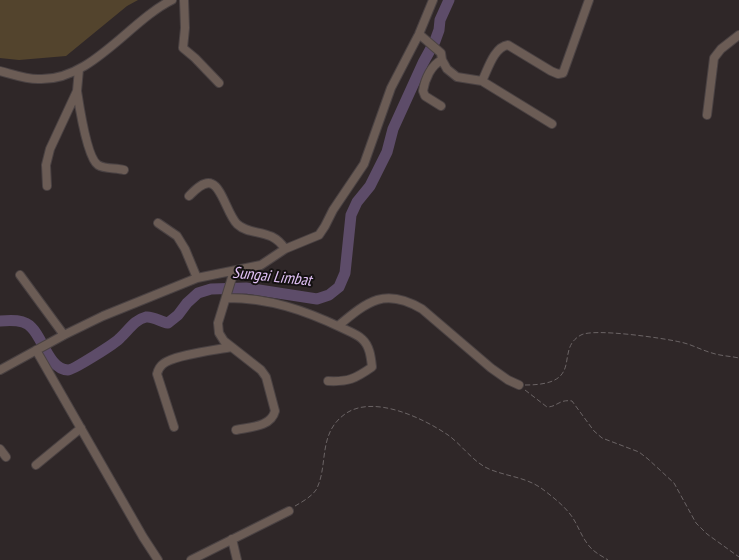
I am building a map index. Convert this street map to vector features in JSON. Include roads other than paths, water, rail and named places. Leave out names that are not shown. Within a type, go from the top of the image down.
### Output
[{"type":"street","points":[[0,71],[30,79],[44,80],[79,68],[105,52],[151,12],[172,0]]},
{"type":"street","points":[[184,0],[185,28],[183,48],[196,58],[219,82]]},
{"type":"street","points":[[0,370],[102,316],[197,278],[261,265],[285,249],[319,234],[364,164],[391,88],[419,34],[433,0]]},
{"type":"street","points":[[482,80],[497,51],[505,46],[551,71],[558,74],[563,73],[590,0]]},
{"type":"street","points":[[419,34],[441,53],[442,60],[447,69],[457,76],[482,80],[552,124]]},
{"type":"street","points":[[707,115],[714,58],[721,49],[739,35]]},
{"type":"street","points":[[441,106],[425,96],[423,88],[435,63],[442,60]]},
{"type":"street","points":[[79,68],[77,91],[84,135],[95,162],[103,167],[124,170]]},
{"type":"street","points":[[47,186],[46,165],[50,149],[77,91]]},
{"type":"street","points":[[189,196],[202,185],[212,184],[217,188],[237,224],[243,228],[260,231],[274,237],[281,242],[285,249]]},
{"type":"street","points":[[158,224],[177,236],[185,249],[197,278]]},
{"type":"street","points":[[234,271],[218,323],[219,333],[224,341],[261,370],[266,377],[275,410],[274,416],[268,422],[236,430]]},
{"type":"street","points":[[20,275],[64,335]]},
{"type":"street","points":[[227,295],[268,301],[324,319],[363,339],[370,354],[372,367],[356,378],[344,382],[328,381]]},
{"type":"street","points":[[338,326],[374,300],[384,297],[410,302],[422,309],[491,368],[519,385]]},
{"type":"street","points":[[174,427],[157,374],[160,366],[173,359],[231,347]]},
{"type":"street","points":[[38,349],[143,537],[158,560]]},
{"type":"street","points":[[36,465],[82,428]]},
{"type":"street","points":[[0,449],[6,457]]},
{"type":"street","points":[[191,560],[289,511]]},
{"type":"street","points":[[232,538],[236,560]]},
{"type":"waterway","name":"Sungai Limbat","points":[[0,321],[17,321],[29,325],[56,365],[68,370],[111,345],[138,320],[149,317],[168,323],[198,293],[211,289],[246,288],[317,299],[329,295],[339,287],[345,273],[351,215],[357,202],[370,186],[387,152],[393,129],[435,41],[440,20],[449,0]]}]
